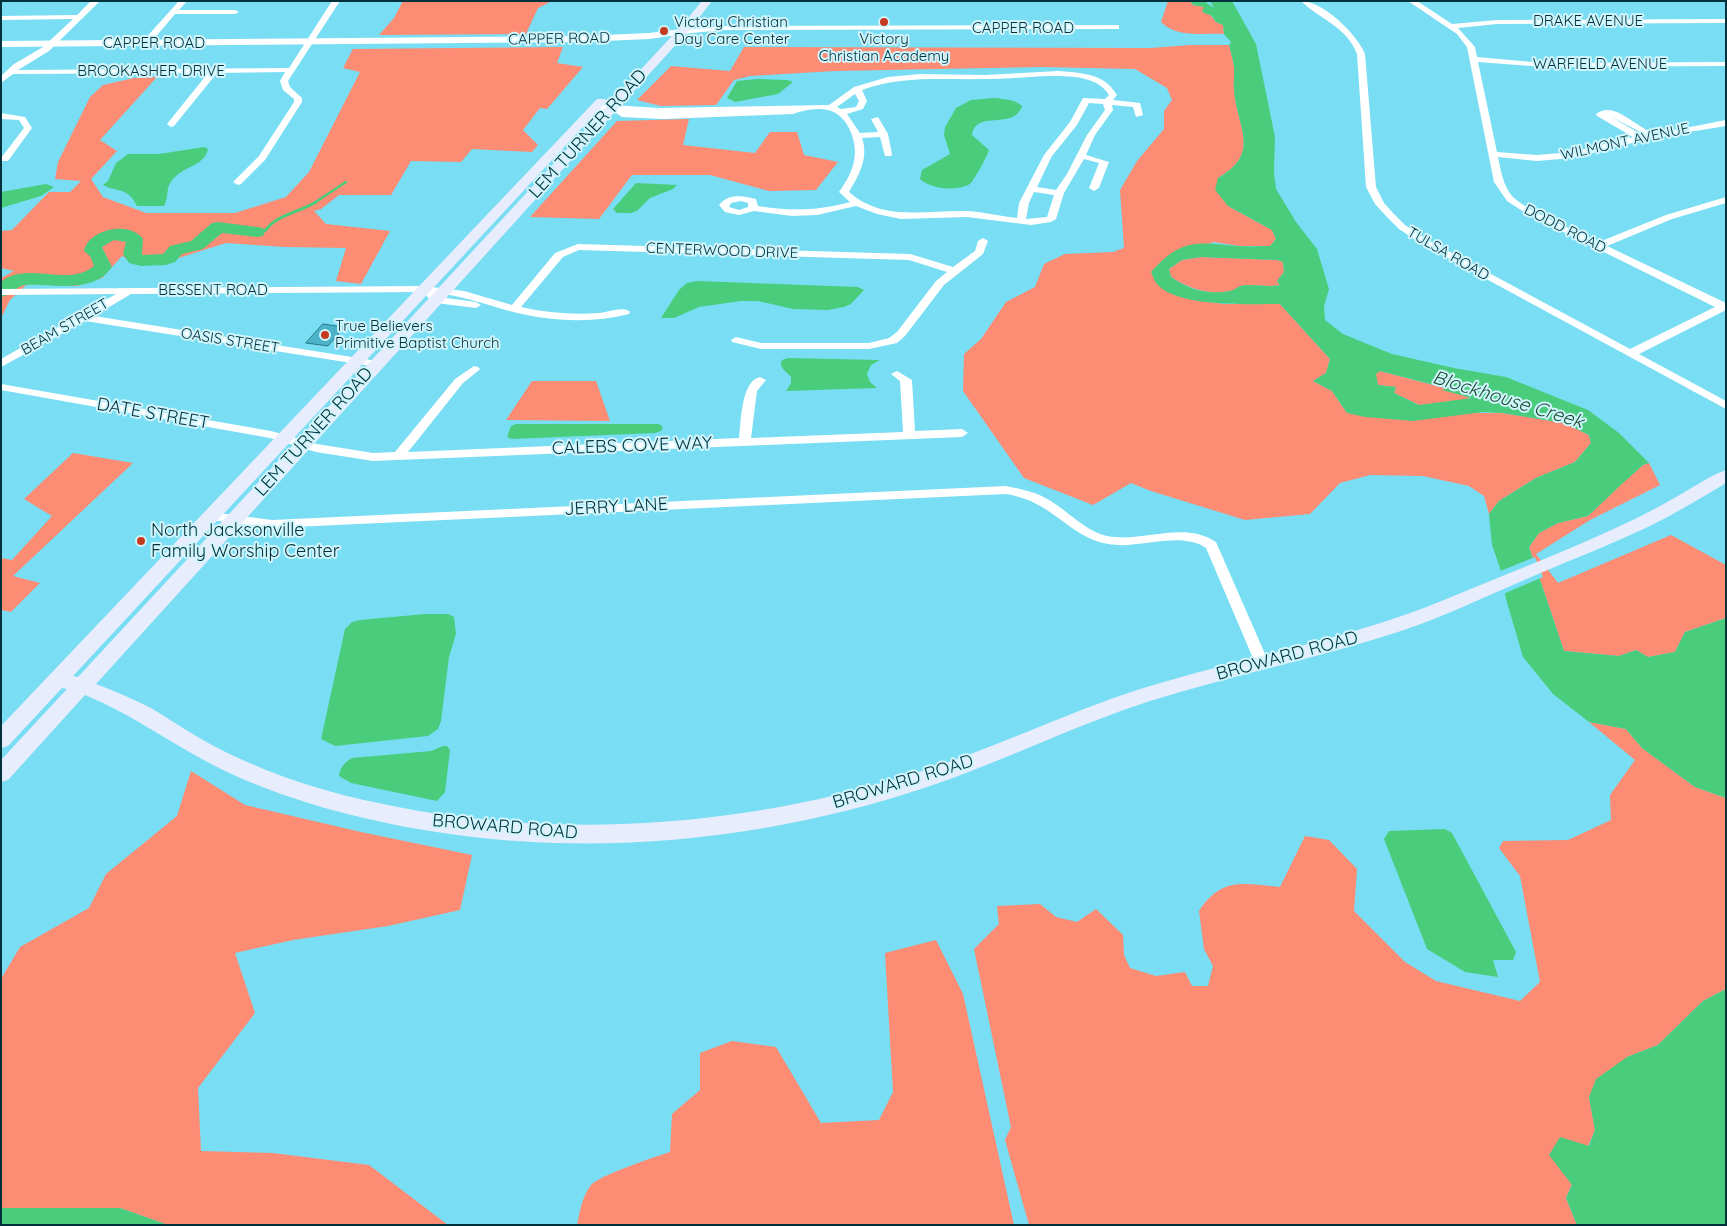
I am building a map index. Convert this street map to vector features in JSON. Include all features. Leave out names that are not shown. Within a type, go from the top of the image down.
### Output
[{"type":"main road","name":"LEM TURNER ROAD","points":[[1,774],[534,192],[614,109],[679,23],[692,1]]},
{"type":"main road","name":"LEM TURNER ROAD","points":[[651,47],[664,34],[707,1]]},
{"type":"main road","name":"LEM TURNER ROAD","points":[[1,740],[606,95]]},
{"type":"main road","points":[[517,190],[534,192]]},
{"type":"main road","name":"BROWARD ROAD","points":[[58,679],[82,686],[135,709],[204,751],[241,769],[341,804],[392,815],[498,830],[562,834],[620,833],[739,823],[838,804],[925,779],[1109,706],[1382,631],[1488,589],[1639,524],[1726,475]]},
{"type":"street","points":[[1,81],[22,62],[41,54],[96,1]]},
{"type":"street","points":[[146,43],[183,1]]},
{"type":"street","points":[[238,182],[262,158],[298,102],[298,98],[284,85],[291,70],[336,1]]},
{"type":"street","name":"TULSA ROAD","points":[[1305,1],[1346,29],[1359,47],[1362,54],[1369,179],[1374,194],[1402,227],[1423,242],[1726,406]]},
{"type":"street","name":"DODD ROAD","points":[[1412,1],[1451,26],[1468,42],[1474,59],[1499,182],[1510,199],[1530,212],[1724,306]]},
{"type":"street","points":[[174,12],[235,12]]},
{"type":"street","points":[[1,18],[79,17]]},
{"type":"street","name":"DRAKE AVENUE","points":[[1451,26],[1497,22],[1726,21]]},
{"type":"street","name":"CAPPER ROAD","points":[[679,23],[724,28],[1116,28]]},
{"type":"street","name":"CAPPER ROAD","points":[[1,44],[582,39],[664,34]]},
{"type":"street","name":"WARFIELD AVENUE","points":[[1474,59],[1544,65],[1726,64]]},
{"type":"street","name":"BROOKASHER DRIVE","points":[[10,72],[291,70]]},
{"type":"street","points":[[172,124],[214,71]]},
{"type":"street","points":[[831,108],[856,90],[869,84],[898,76],[984,77],[1040,74],[1083,76],[1107,85],[1113,95],[1107,102]]},
{"type":"street","points":[[841,112],[859,108],[863,101],[856,90]]},
{"type":"street","points":[[1021,220],[1024,203],[1048,155],[1074,123],[1086,100],[1138,105],[1139,115]]},
{"type":"street","points":[[595,107],[614,109],[622,114],[645,116],[791,107],[796,110],[831,108],[841,112],[858,136],[860,156],[854,177],[844,192],[855,203],[881,212],[916,216],[968,214],[1041,222],[1051,219],[1059,193],[1091,135],[1109,110],[1107,102]]},
{"type":"street","points":[[713,112],[716,120],[720,123],[781,120],[791,118],[796,110]]},
{"type":"street","points":[[1641,138],[1600,114],[1611,113],[1652,135]]},
{"type":"street","points":[[1,116],[24,118],[28,123],[28,128],[4,159]]},
{"type":"street","points":[[875,119],[884,134],[888,154]]},
{"type":"street","name":"WILMONT AVENUE","points":[[1494,154],[1537,158],[1564,156],[1652,135],[1726,123]]},
{"type":"street","points":[[858,136],[884,134]]},
{"type":"street","points":[[1080,156],[1104,162],[1094,188]]},
{"type":"street","points":[[1031,189],[1059,193]]},
{"type":"street","points":[[1599,246],[1669,217],[1726,200]]},
{"type":"street","points":[[753,208],[812,213],[834,210],[855,203]]},
{"type":"street","points":[[736,340],[761,346],[869,346],[888,342],[901,334],[940,283],[979,252],[983,241]]},
{"type":"street","name":"CENTERWOOD DRIVE","points":[[515,308],[560,255],[578,247],[910,257],[954,271]]},
{"type":"street","name":"BESSENT ROAD","points":[[1,292],[424,289],[476,305],[499,305],[561,316],[604,316],[625,312]]},
{"type":"street","name":"BEAM STREET","points":[[1,364],[129,291]]},
{"type":"street","points":[[1630,354],[1724,306]]},
{"type":"street","name":"OASIS STREET","points":[[83,317],[377,364]]},
{"type":"street","points":[[398,456],[459,381],[474,370]]},
{"type":"street","points":[[897,374],[906,380],[909,435]]},
{"type":"street","points":[[745,442],[750,391],[760,380]]},
{"type":"street","name":"DATE STREET","points":[[1,387],[304,444]]},
{"type":"street","name":"CALEBS COVE WAY","points":[[304,444],[360,456],[398,456],[962,433]]},
{"type":"street","name":"JERRY LANE","points":[[211,516],[272,524],[992,490],[1021,492],[1036,498],[1082,529],[1108,540],[1139,541],[1188,537],[1207,541],[1211,546],[1262,663]]},
{"type":"shaded area","points":[[403,1],[552,1],[538,8],[526,34],[379,35],[394,18]]},
{"type":"shaded area","points":[[1168,1],[1190,1],[1193,5],[1204,7],[1216,22],[1223,25],[1224,34],[1190,34],[1167,27],[1161,22]]},
{"type":"shaded area","points":[[1229,45],[1234,67],[1236,104],[1244,139],[1239,159],[1231,169],[1218,178],[1228,206],[1272,230],[1276,239],[1270,246],[1240,246],[1213,242],[1151,272],[1195,300],[1224,304],[1280,304],[1330,359],[1326,373],[1313,381],[1332,391],[1347,413],[1502,413],[1564,423],[1589,435],[1591,443],[1575,462],[1536,478],[1499,501],[1489,514],[1484,496],[1469,486],[1423,476],[1370,475],[1340,483],[1310,514],[1245,520],[1131,483],[1093,505],[1024,478],[963,391],[964,354],[981,339],[1006,302],[1035,287],[1044,264],[1065,254],[1113,252],[1124,248],[1120,190],[1137,161],[1164,129],[1164,111],[1172,100],[1167,88],[1135,69],[1042,67],[835,71],[750,76],[734,80],[716,105],[661,106],[637,100],[671,66],[730,71],[744,47],[1151,48]]},
{"type":"shaded area","points":[[563,47],[557,63],[583,67],[547,109],[540,108],[523,130],[538,145],[532,152],[472,149],[461,162],[411,161],[391,195],[339,195],[321,209],[314,211],[326,224],[390,231],[361,284],[336,281],[346,248],[285,247],[226,243],[166,262],[138,264],[122,256],[102,278],[77,286],[27,284],[10,300],[1,318],[1,278],[14,271],[1,268],[1,231],[12,230],[49,192],[70,192],[81,181],[55,179],[58,162],[90,97],[103,85],[134,78],[157,77],[100,140],[117,151],[91,179],[103,197],[146,213],[235,213],[286,197],[309,172],[360,72],[343,68],[353,49]]},
{"type":"shaded area","points":[[689,119],[683,145],[755,153],[770,132],[797,132],[804,155],[838,162],[816,190],[769,191],[710,175],[632,175],[599,219],[530,217],[617,121]]},
{"type":"shaded area","points":[[1201,257],[1277,260],[1283,262],[1284,272],[1277,281],[1280,285],[1245,285],[1223,292],[1200,290],[1185,285],[1171,277],[1169,269],[1182,260]]},
{"type":"shaded area","points":[[1380,371],[1448,389],[1444,389],[1473,399],[1419,405],[1394,393],[1396,387],[1378,385],[1375,374]]},
{"type":"shaded area","points":[[532,381],[596,381],[610,421],[506,420]]},
{"type":"shaded area","points":[[73,453],[133,463],[13,576],[40,583],[11,612],[1,610],[1,558],[12,560],[52,516],[24,499]]},
{"type":"shaded area","points":[[1649,463],[1660,485],[1590,520],[1536,554],[1558,583],[1671,535],[1726,565],[1726,618],[1685,632],[1675,652],[1648,657],[1636,650],[1619,656],[1564,651],[1529,547],[1539,533],[1558,523],[1588,516],[1622,483],[1643,465]]},
{"type":"shaded area","points":[[1589,722],[1626,729],[1642,748],[1695,787],[1726,798],[1726,989],[1703,1001],[1658,1045],[1627,1057],[1589,1097],[1595,1130],[1566,1198],[1577,1225],[1029,1225],[1005,1140],[1011,1127],[974,949],[999,924],[997,906],[1040,904],[1056,917],[1077,922],[1096,909],[1123,935],[1124,955],[1130,968],[1156,976],[1185,972],[1192,986],[1208,986],[1213,966],[1204,949],[1199,911],[1208,900],[1225,887],[1235,885],[1280,887],[1305,836],[1329,840],[1357,869],[1354,911],[1405,962],[1436,981],[1520,1001],[1540,982],[1520,876],[1499,848],[1503,841],[1568,840],[1611,820],[1610,795],[1635,760]]},
{"type":"shaded area","points":[[191,771],[245,805],[472,855],[460,910],[388,926],[293,940],[235,953],[255,1013],[198,1088],[201,1151],[273,1153],[369,1165],[448,1225],[168,1225],[120,1208],[1,1208],[1,979],[20,947],[89,908],[106,874],[177,816]]},
{"type":"shaded area","points":[[936,940],[963,994],[1014,1225],[577,1225],[583,1199],[591,1185],[596,1181],[616,1171],[670,1152],[672,1114],[700,1090],[700,1053],[732,1041],[776,1047],[821,1123],[879,1120],[893,1092],[885,953]]},
{"type":"water","name":"Blockhouse Creek","points":[[1190,1],[1204,1],[1214,8],[1210,1],[1232,1],[1256,44],[1275,137],[1274,172],[1276,189],[1296,222],[1317,249],[1329,289],[1324,306],[1325,320],[1343,334],[1392,354],[1506,377],[1588,410],[1619,433],[1649,463],[1643,465],[1588,516],[1558,523],[1539,533],[1529,547],[1564,651],[1619,656],[1636,650],[1648,657],[1675,652],[1685,632],[1726,618],[1726,798],[1695,787],[1642,748],[1626,729],[1589,722],[1553,694],[1523,657],[1506,599],[1500,568],[1492,545],[1489,514],[1499,501],[1536,478],[1575,462],[1591,443],[1589,435],[1564,423],[1502,413],[1484,412],[1413,421],[1365,417],[1347,413],[1332,391],[1313,381],[1326,373],[1330,359],[1280,304],[1233,304],[1196,301],[1179,297],[1166,291],[1156,283],[1151,272],[1171,253],[1181,248],[1200,244],[1270,246],[1276,239],[1272,230],[1228,206],[1215,190],[1218,178],[1231,169],[1239,159],[1244,139],[1234,90],[1234,67],[1229,45],[1231,42],[1224,34],[1223,25],[1216,22],[1212,16],[1202,12],[1204,7],[1193,5]],"holes":[[[1201,257],[1277,260],[1283,262],[1284,272],[1277,281],[1280,285],[1245,285],[1232,291],[1222,292],[1206,292],[1192,288],[1171,277],[1169,269],[1182,260]],[[1380,371],[1446,388],[1442,390],[1472,398],[1419,405],[1394,393],[1396,387],[1378,385],[1376,374]]]},
{"type":"water","points":[[757,79],[793,82],[778,94],[735,102],[727,98],[737,81]]},
{"type":"water","points":[[994,98],[1012,101],[1022,106],[1018,113],[1011,117],[987,121],[975,127],[972,135],[989,150],[970,184],[951,189],[930,185],[920,179],[922,170],[950,154],[944,135],[945,127],[956,108],[971,100]]},
{"type":"water","points":[[204,147],[208,149],[203,159],[179,173],[169,184],[164,206],[137,206],[130,195],[103,185],[108,181],[116,163],[128,154],[159,154]]},
{"type":"water","points":[[636,183],[677,185],[673,189],[650,198],[637,211],[617,213],[613,209]]},
{"type":"water","points":[[46,184],[54,187],[41,196],[1,208],[1,192]]},
{"type":"water","points":[[697,281],[858,287],[864,290],[851,304],[828,310],[793,309],[758,301],[741,301],[699,307],[674,318],[661,318],[679,290],[687,283]]},
{"type":"water","points":[[788,358],[880,360],[871,365],[867,374],[870,382],[877,388],[786,391],[791,383],[791,377],[782,367],[781,363],[782,360]]},
{"type":"water","points":[[516,424],[659,424],[663,427],[661,431],[655,433],[512,439],[507,437],[511,426]]},
{"type":"water","points":[[425,614],[448,614],[454,617],[456,634],[449,657],[441,721],[438,729],[428,736],[335,746],[321,739],[345,629],[352,622],[360,620]]},
{"type":"water","points":[[447,746],[450,750],[445,792],[437,801],[351,783],[339,776],[343,765],[352,758],[431,751]]},
{"type":"water","points":[[1445,829],[1452,833],[1516,952],[1513,960],[1493,960],[1498,977],[1465,972],[1427,949],[1384,839],[1389,831]]},
{"type":"water","points":[[1726,989],[1726,1225],[1577,1225],[1566,1198],[1572,1185],[1549,1155],[1560,1137],[1589,1146],[1595,1130],[1589,1097],[1596,1079],[1627,1057],[1658,1045],[1703,1001]]},
{"type":"water","points":[[1,1208],[120,1208],[168,1225],[1,1225]]},
{"type":"pier","points":[[1535,557],[1543,577],[1503,594],[1498,572]]},
{"type":"building","name":"True Believers Primitive Baptist Church","points":[[323,324],[344,327],[328,346],[306,343]]},
{"type":"waterway","points":[[314,203],[346,182]]},
{"type":"waterway","points":[[257,232],[266,230],[282,217],[314,203]]},
{"type":"waterway","points":[[1,292],[11,283],[23,280],[66,281],[80,280],[93,276],[103,267],[98,253],[93,251],[94,245],[108,236],[118,234],[129,236],[134,239],[135,245],[132,254],[135,259],[141,261],[160,261],[169,258],[176,250],[197,245],[218,227],[257,232]]},
{"type":"place","name":"Victory Christian Academy","points":[[884,22]]},
{"type":"place","name":"Victory Christian Day Care Center","points":[[664,31]]},
{"type":"place","name":"True Believers Primitive Baptist Church","points":[[325,335]]},
{"type":"place","name":"North Jacksonville Family Worship Center","points":[[141,541]]}]
